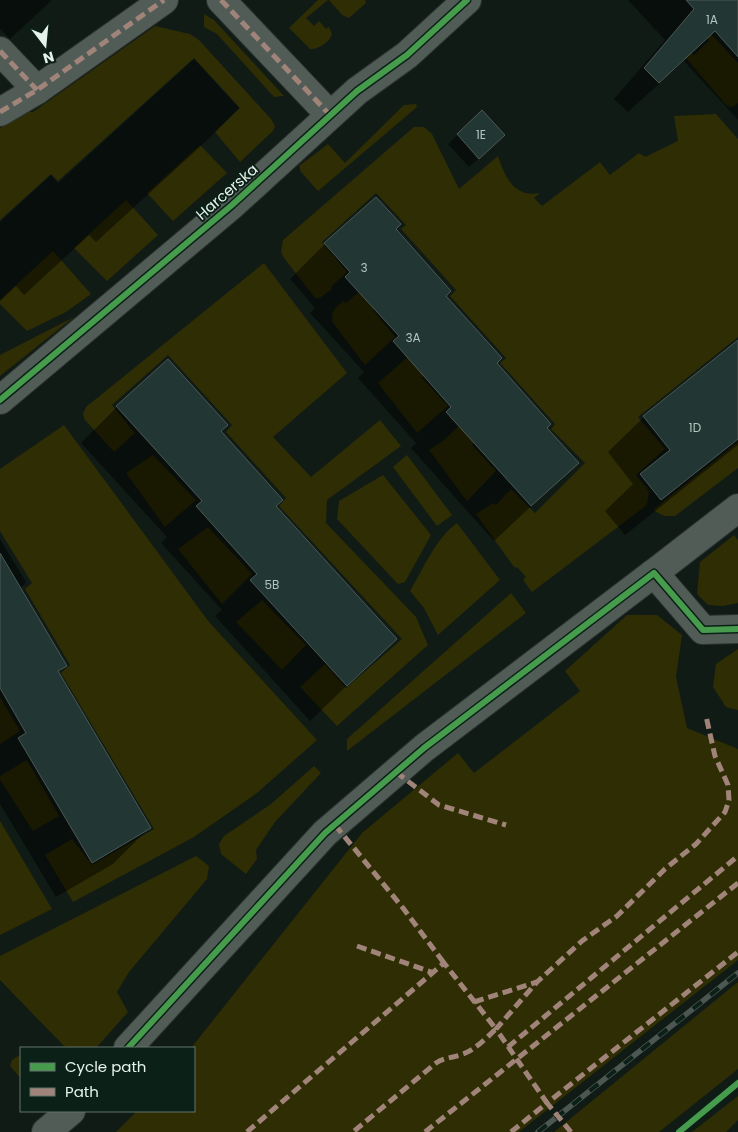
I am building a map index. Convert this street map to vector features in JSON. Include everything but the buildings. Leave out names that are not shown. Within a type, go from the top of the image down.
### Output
[{"type":"street","points":[[0,112],[37,90],[164,0]]},
{"type":"street","points":[[221,0],[330,115]]},
{"type":"street","name":"Harcerska","points":[[0,400],[232,205],[357,91],[406,55],[468,0]]},
{"type":"street","points":[[0,51],[37,90]]},
{"type":"street","points":[[129,1047],[325,833],[424,748],[738,508]]},
{"type":"street","points":[[654,573],[703,630],[738,629]]},
{"type":"street","points":[[46,1132],[70,1112]]},
{"type":"shaded area","points":[[318,0],[328,0],[306,18],[314,26],[319,21],[326,29],[329,27],[332,34],[323,45],[310,49],[289,28]]},
{"type":"shaded area","points":[[329,0],[365,0],[366,3],[349,18],[342,15]]},
{"type":"shaded area","points":[[204,14],[214,20],[284,96],[274,97],[217,34],[204,27]]},
{"type":"shaded area","points":[[155,26],[190,34],[199,40],[271,119],[275,126],[273,131],[240,162],[215,132],[240,108],[194,58],[58,181],[51,174],[0,220],[0,128],[27,112],[33,112]]},
{"type":"shaded area","points":[[711,34],[738,63],[738,103],[732,107],[727,106],[685,57],[690,52],[694,55],[709,41],[707,38]]},
{"type":"shaded area","points":[[416,104],[417,107],[318,191],[301,172],[299,166],[328,144],[345,163],[404,105]]},
{"type":"shaded area","points":[[716,114],[738,139],[738,337],[638,417],[665,449],[636,475],[649,491],[647,505],[532,592],[523,580],[526,577],[518,568],[514,567],[476,514],[493,503],[496,505],[511,489],[535,513],[585,463],[551,429],[555,424],[500,363],[506,358],[450,296],[456,290],[401,229],[406,225],[376,193],[322,242],[347,272],[331,287],[332,289],[320,298],[315,298],[284,258],[281,252],[283,240],[414,127],[424,127],[432,134],[459,189],[498,156],[512,184],[523,192],[531,194],[540,193],[534,198],[542,206],[600,162],[610,175],[639,153],[645,157],[678,141],[674,116]]},
{"type":"shaded area","points":[[200,145],[227,173],[173,221],[147,193]]},
{"type":"shaded area","points":[[126,200],[158,235],[107,281],[74,248]]},
{"type":"shaded area","points":[[53,251],[91,294],[66,312],[27,331],[0,304],[0,300]]},
{"type":"shaded area","points":[[264,263],[347,373],[273,437],[311,477],[380,420],[401,446],[327,500],[326,523],[416,617],[428,645],[337,726],[300,687],[325,664],[346,688],[402,639],[279,506],[286,498],[226,432],[232,425],[168,355],[112,405],[135,433],[114,452],[85,420],[83,414],[86,407]]},
{"type":"shaded area","points":[[363,288],[378,305],[373,310],[395,337],[365,365],[333,323],[332,319],[334,310],[338,305],[343,301],[346,303]]},
{"type":"shaded area","points":[[74,317],[0,376],[0,355]]},
{"type":"shaded area","points":[[411,354],[427,371],[422,378],[448,406],[417,433],[378,383]]},
{"type":"shaded area","points":[[462,423],[478,439],[472,445],[496,471],[467,501],[429,450],[443,441]]},
{"type":"shaded area","points":[[64,425],[209,622],[317,740],[257,793],[194,837],[73,902],[45,855],[72,839],[92,865],[154,829],[61,673],[70,665],[25,589],[32,583],[0,531],[0,469]]},
{"type":"shaded area","points":[[738,442],[738,468],[675,516],[664,516],[653,510]]},
{"type":"shaded area","points":[[153,455],[196,500],[165,527],[126,473]]},
{"type":"shaded area","points":[[407,455],[452,515],[437,526],[393,467]]},
{"type":"shaded area","points":[[383,475],[431,535],[405,582],[398,584],[337,519],[339,501]]},
{"type":"shaded area","points":[[457,523],[500,580],[438,635],[424,608],[410,591],[436,545]]},
{"type":"shaded area","points":[[208,527],[252,574],[222,604],[178,549]]},
{"type":"shaded area","points":[[734,535],[738,540],[738,603],[723,606],[708,605],[697,594],[700,562]]},
{"type":"shaded area","points":[[511,593],[526,613],[347,751],[347,739]]},
{"type":"shaded area","points":[[262,600],[306,645],[282,670],[236,622]]},
{"type":"shaded area","points":[[627,615],[657,615],[682,635],[676,677],[687,728],[738,749],[738,960],[519,1132],[116,1132],[136,1112],[195,1112],[195,1047],[192,1047],[362,833],[458,753],[474,773],[580,691],[565,671]]},
{"type":"shaded area","points":[[738,649],[738,710],[726,707],[713,687],[716,664]]},
{"type":"shaded area","points":[[0,697],[20,731],[0,744]]},
{"type":"shaded area","points":[[27,760],[59,816],[33,831],[0,780],[0,776]]},
{"type":"shaded area","points":[[314,766],[321,773],[275,822],[256,850],[257,859],[246,874],[221,854],[219,844],[224,836],[271,804]]},
{"type":"shaded area","points":[[0,821],[52,909],[0,935]]},
{"type":"shaded area","points":[[196,856],[209,866],[207,879],[129,972],[117,992],[128,1012],[97,1047],[64,1046],[0,980],[0,956]]},
{"type":"shaded area","points":[[738,982],[738,1069],[659,1132],[554,1132]]},
{"type":"shaded area","points":[[20,1055],[20,1078],[10,1066],[12,1060]]},
{"type":"shaded area","points":[[738,1096],[738,1120],[726,1132],[692,1132]]},
{"type":"railway","points":[[538,1132],[738,973]]},
{"type":"marked path","points":[[0,112],[37,90],[164,0]]},
{"type":"marked path","points":[[221,0],[330,115]]},
{"type":"marked path","points":[[0,51],[37,90]]},
{"type":"marked path","points":[[511,1132],[547,1103],[496,1029],[537,982],[582,941],[617,916],[665,869],[696,844],[725,812],[729,800],[728,785],[715,756],[706,716]]},
{"type":"marked path","points":[[396,772],[439,805],[506,825]]},
{"type":"marked path","points":[[335,825],[403,908],[444,963]]},
{"type":"marked path","points":[[508,1047],[738,856]]},
{"type":"marked path","points":[[425,1132],[738,883]]},
{"type":"marked path","points":[[357,946],[434,973]]},
{"type":"marked path","points":[[571,1132],[547,1103],[738,952]]},
{"type":"marked path","points":[[247,1132],[444,963],[496,1029],[472,1050],[436,1063],[353,1132]]},
{"type":"marked path","points":[[474,1002],[537,982]]},
{"type":"cycle path","points":[[0,400],[232,205],[357,91],[407,55],[467,0]]},
{"type":"cycle path","points":[[129,1047],[325,833],[424,748],[654,573],[703,630],[738,629]]},
{"type":"cycle path","points":[[679,1132],[738,1083]]}]
